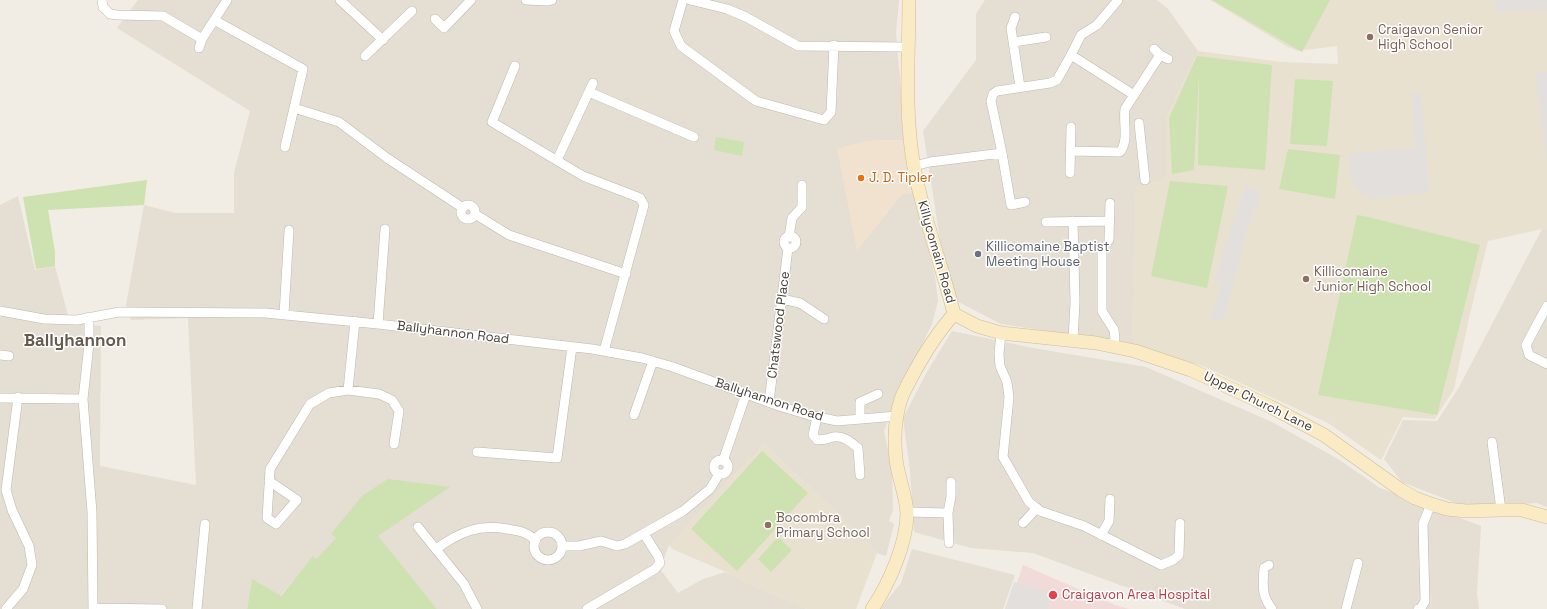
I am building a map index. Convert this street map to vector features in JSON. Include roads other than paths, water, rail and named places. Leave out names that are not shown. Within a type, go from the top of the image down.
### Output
[{"type":"street","points":[[102,0],[103,8],[110,14],[163,16],[201,44],[227,0]]},
{"type":"street","points":[[340,0],[383,40]]},
{"type":"street","points":[[436,19],[444,28],[471,0]]},
{"type":"street","points":[[526,0],[552,0]]},
{"type":"street","points":[[683,0],[674,31],[681,46],[756,101],[824,120],[831,112],[834,45]]},
{"type":"street","points":[[690,0],[727,9],[746,17],[798,46],[834,45],[909,47]]},
{"type":"street","name":"Killycomain Road","points":[[872,609],[887,584],[904,535],[907,512],[896,459],[897,416],[901,398],[915,371],[943,326],[954,314],[919,193],[908,125],[909,0]]},
{"type":"street","points":[[1026,202],[1011,205],[991,101],[993,94],[997,90],[1050,83],[1057,80],[1081,35],[1097,25],[1118,0]]},
{"type":"street","points":[[365,56],[412,11]]},
{"type":"street","points":[[1015,17],[1011,28],[1020,87]]},
{"type":"street","points":[[214,20],[303,69],[285,147]]},
{"type":"street","points":[[1014,42],[1046,37]]},
{"type":"street","points":[[1071,151],[1120,152],[1125,139],[1125,109],[1157,52],[1168,59]]},
{"type":"street","points":[[1071,55],[1134,94]]},
{"type":"street","points":[[515,66],[492,122],[583,176],[640,198],[644,205],[604,351]]},
{"type":"street","points":[[557,160],[591,87],[694,137]]},
{"type":"street","points":[[294,108],[339,122],[387,158],[463,208],[472,206],[475,210],[475,214],[509,235],[626,274]]},
{"type":"street","points":[[1139,123],[1145,180]]},
{"type":"street","points":[[1070,173],[1071,127]]},
{"type":"street","points":[[1125,139],[1140,137]]},
{"type":"street","points":[[914,166],[930,162],[1002,153]]},
{"type":"street","name":"Chatswood Place","points":[[769,402],[788,248],[794,247],[796,242],[794,238],[789,237],[792,218],[802,207],[802,185]]},
{"type":"street","points":[[1110,203],[1110,240]]},
{"type":"street","points":[[1073,221],[1075,302],[1073,340]]},
{"type":"street","points":[[1046,222],[1109,221]]},
{"type":"street","points":[[378,324],[385,229]]},
{"type":"street","points":[[284,314],[289,230]]},
{"type":"street","points":[[1102,251],[1105,281],[1102,311],[1114,330],[1115,339],[1112,346]]},
{"type":"street","points":[[782,299],[800,303],[824,319]]},
{"type":"street","points":[[1547,306],[1526,345],[1529,355],[1547,364]]},
{"type":"street","name":"Ballyhannon Road","points":[[0,311],[44,319],[77,320],[119,312],[246,312],[355,321],[604,351],[653,360],[769,402],[817,417],[838,421],[897,416]]},
{"type":"street","name":"Upper Church Lane","points":[[954,314],[977,326],[1001,333],[1073,340],[1112,346],[1135,351],[1191,370],[1324,434],[1401,490],[1415,498],[1431,504],[1448,509],[1466,511],[1522,510],[1547,517]]},
{"type":"street","points":[[90,317],[89,344],[83,399],[92,512],[93,608],[162,609]]},
{"type":"street","points":[[348,390],[355,321]]},
{"type":"street","points":[[1001,333],[998,354],[1000,366],[1007,382],[1009,397],[1003,457],[1029,502],[1040,511],[1084,526],[1161,565],[1173,560],[1179,555],[1180,523]]},
{"type":"street","points":[[477,452],[558,458],[572,347]]},
{"type":"street","points":[[634,415],[653,360]]},
{"type":"street","points":[[270,481],[270,469],[310,404],[329,392],[348,390],[379,394],[392,400],[399,411],[394,444]]},
{"type":"street","points":[[563,546],[579,546],[601,541],[617,546],[625,544],[683,511],[710,489],[719,474],[725,473],[728,470],[727,463],[723,461],[746,394]]},
{"type":"street","points":[[860,419],[860,402],[878,394]]},
{"type":"street","points":[[0,398],[18,397],[83,399]]},
{"type":"street","points":[[6,609],[23,589],[32,565],[29,546],[12,510],[6,490],[18,397]]},
{"type":"street","points":[[817,417],[813,435],[817,440],[825,440],[835,437],[847,439],[858,448],[860,475]]},
{"type":"street","points":[[1492,442],[1501,510]]},
{"type":"street","points":[[949,543],[948,513],[951,496],[951,482]]},
{"type":"street","points":[[1101,535],[1109,521],[1110,498]]},
{"type":"street","points":[[1418,609],[1421,608],[1425,601],[1423,524],[1431,504]]},
{"type":"street","points":[[1023,523],[1037,508]]},
{"type":"street","points":[[907,512],[948,513]]},
{"type":"street","points":[[197,609],[205,524]]},
{"type":"street","points":[[418,527],[464,584],[477,609]]},
{"type":"street","points":[[436,549],[461,534],[482,527],[499,527],[527,532],[536,540]]},
{"type":"street","points":[[551,532],[559,537],[563,546],[560,555],[557,558],[548,561],[539,558],[536,554],[534,544],[536,540],[542,534],[551,532]]},
{"type":"street","points":[[587,609],[655,569],[660,563],[658,556],[644,534]]},
{"type":"street","points":[[1346,609],[1358,563]]},
{"type":"street","points":[[1270,565],[1264,568],[1263,588],[1265,600],[1272,609]]},
{"type":"place","name":"Craigavon Senior High School","points":[[1370,37]]},
{"type":"place","name":"J. D. Tipler","points":[[861,178]]},
{"type":"place","name":"Killicomaine Baptist Meeting House","points":[[978,254]]},
{"type":"place","name":"Killicomaine Junior High School","points":[[1306,279]]},
{"type":"place","name":"Bocombra Primary School","points":[[768,525]]},
{"type":"place","name":"Craigavon Area Hospital","points":[[1053,595]]},
{"type":"district","name":"Ballyhannon","points":[[75,341]]}]
